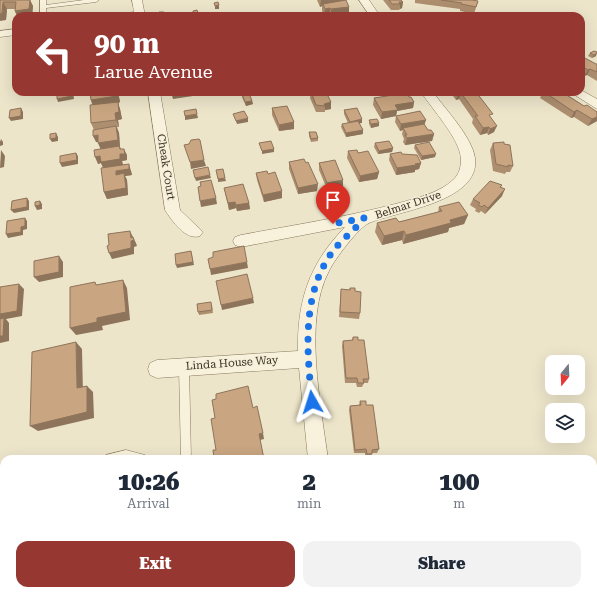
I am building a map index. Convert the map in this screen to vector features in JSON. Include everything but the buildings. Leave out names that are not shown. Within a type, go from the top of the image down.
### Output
[{"type":"street","points":[[137,0],[139,12]]},
{"type":"street","points":[[364,0],[372,12]]},
{"type":"street","points":[[0,34],[12,32]]},
{"type":"street","name":"Cheak Court","points":[[155,96],[173,210],[176,217],[195,232]]},
{"type":"street","name":"Belmar Drive","points":[[318,455],[308,358],[312,297],[318,275],[341,241],[364,218],[441,194],[458,185],[465,174],[468,162],[466,151],[430,96]]},
{"type":"street","points":[[582,96],[597,105]]},
{"type":"street","points":[[241,241],[364,218]]},
{"type":"street","name":"Linda House Way","points":[[157,369],[308,358]]},
{"type":"lane","points":[[43,0],[43,12]]},
{"type":"lane","points":[[43,7],[96,0]]},
{"type":"lane","points":[[184,367],[186,455]]},
{"type":"route","points":[[312,402],[308,358],[312,297],[318,275],[332,252],[349,232],[360,224],[364,218],[333,224]]}]
